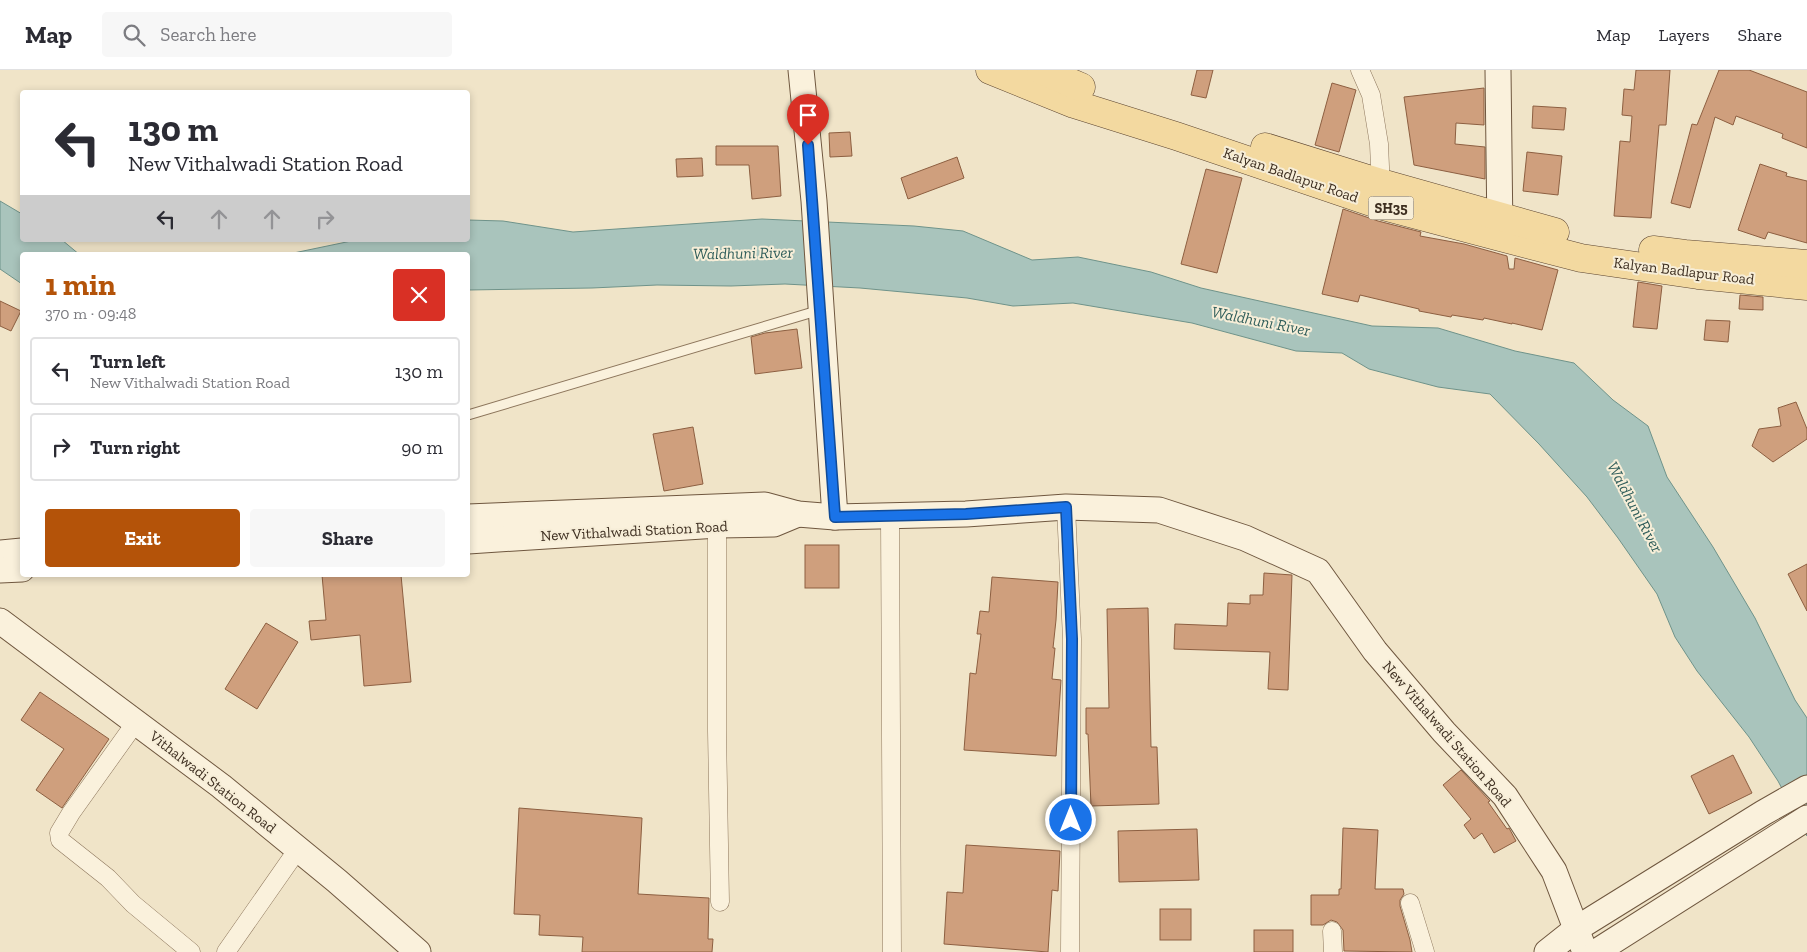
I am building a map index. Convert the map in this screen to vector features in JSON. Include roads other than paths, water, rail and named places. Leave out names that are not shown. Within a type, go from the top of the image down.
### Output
[{"type":"main road","name":"Kalyan Badlapur Road","points":[[990,70],[1074,104],[1176,136],[1500,227],[1582,258],[1698,275],[1807,286]]},
{"type":"main road","name":"Kalyan Badlapur Road","points":[[1041,70],[1077,85],[1192,124],[1382,194]]},
{"type":"main road","name":"Kalyan Badlapur Road","points":[[1500,227],[1685,254],[1807,264]]},
{"type":"street","points":[[802,70],[814,201],[835,517]]},
{"type":"street","points":[[1360,70],[1371,95],[1379,144],[1382,194]]},
{"type":"street","points":[[1498,70],[1500,227]]},
{"type":"street","name":"New Vithalwadi Station Road","points":[[470,540],[524,526],[717,516],[765,505],[798,514],[835,517],[966,514],[1066,507],[1159,510],[1245,538],[1318,571],[1375,651],[1444,732],[1505,796],[1554,871],[1580,941]]},
{"type":"street","points":[[1066,507],[1072,639],[1070,952]]},
{"type":"street","points":[[717,516],[716,731],[720,902]]},
{"type":"street","points":[[890,516],[892,952]]},
{"type":"street","name":"New Vithalwadi Station Road","points":[[470,517],[524,526]]},
{"type":"street","points":[[0,553],[20,551]]},
{"type":"street","points":[[0,570],[20,569]]},
{"type":"street","name":"Vithalwadi Station Road","points":[[0,621],[221,786],[418,952]]},
{"type":"street","points":[[136,722],[71,812],[59,833],[60,840],[108,878],[133,904],[190,952]]},
{"type":"street","points":[[1548,952],[1580,941],[1763,813],[1807,788]]},
{"type":"street","points":[[1596,952],[1807,818]]},
{"type":"street","points":[[226,952],[298,849]]},
{"type":"street","points":[[1410,903],[1425,952]]},
{"type":"street","points":[[1332,931],[1332,952]]},
{"type":"lane","points":[[470,414],[820,304]]},
{"type":"water","points":[[0,201],[20,213],[20,242],[64,242],[76,252],[20,252],[20,283],[0,269]]},
{"type":"water","name":"Waldhuni River","points":[[762,219],[914,226],[963,231],[1032,260],[1078,257],[1151,272],[1201,288],[1372,326],[1438,328],[1515,351],[1574,363],[1613,400],[1648,426],[1667,477],[1713,547],[1755,618],[1795,700],[1807,718],[1807,836],[1778,781],[1749,737],[1697,671],[1675,637],[1657,594],[1618,538],[1587,497],[1490,394],[1438,387],[1369,369],[1342,353],[1296,351],[1192,323],[1073,303],[1013,306],[967,298],[860,288],[785,284],[470,290],[470,252],[298,252],[346,242],[470,242],[470,220],[503,221],[573,232]]}]
